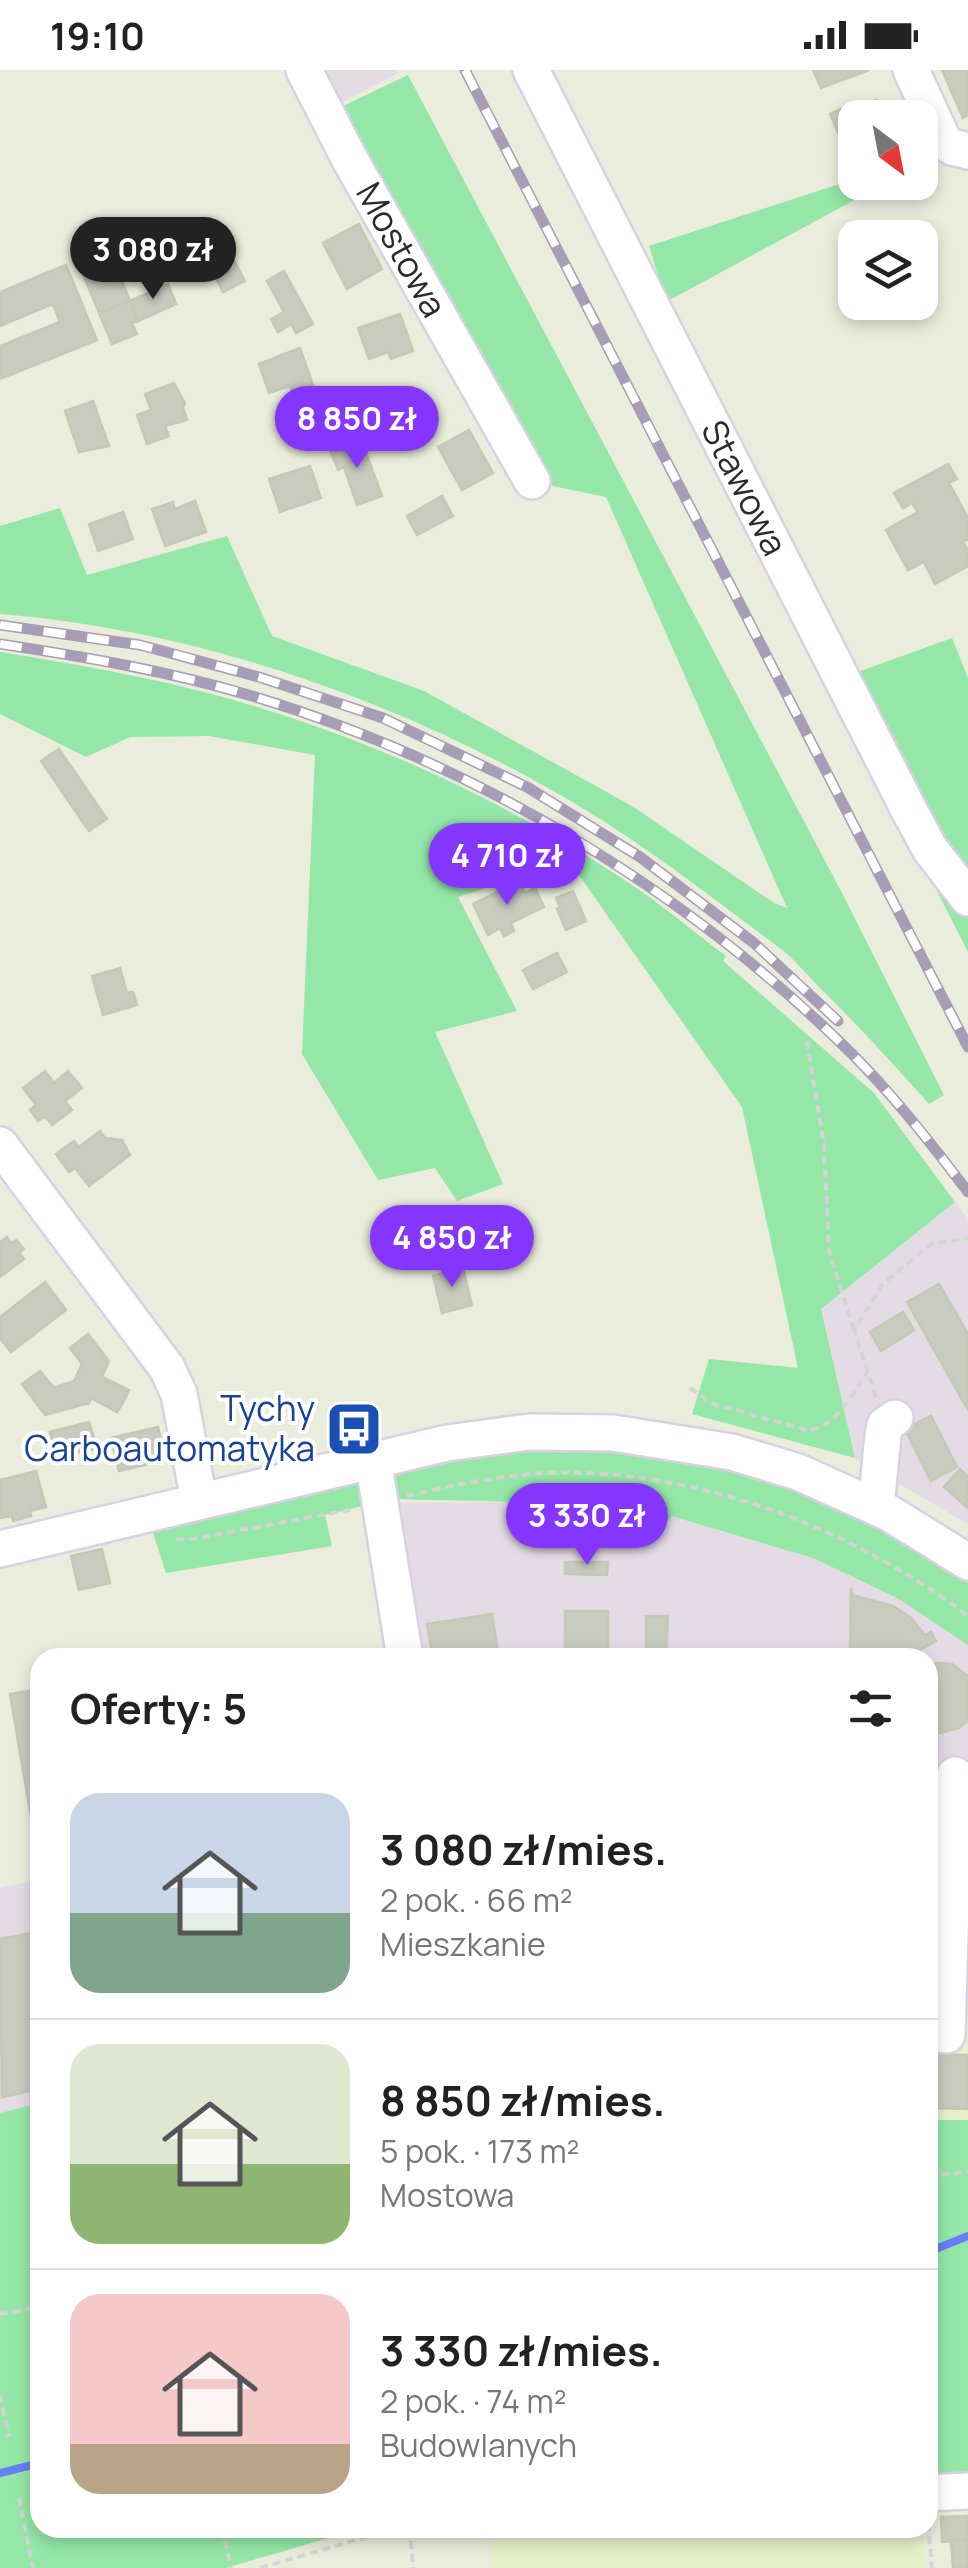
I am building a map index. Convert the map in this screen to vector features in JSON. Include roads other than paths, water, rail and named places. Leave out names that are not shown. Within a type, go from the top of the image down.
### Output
[{"type":"street","name":"Mostowa","points":[[304,70],[323,112],[532,480]]},
{"type":"street","name":"Stawowa","points":[[531,70],[930,850],[968,898]]},
{"type":"street","points":[[911,70],[944,142],[968,151]]},
{"type":"street","points":[[0,1146],[167,1368],[179,1394],[199,1500]]},
{"type":"street","points":[[876,1507],[890,1422]]},
{"type":"street","points":[[0,1550],[456,1441],[529,1432],[613,1432],[732,1452],[798,1472],[876,1507],[968,1562]]},
{"type":"street","points":[[373,1458],[404,1648]]},
{"type":"street","points":[[938,2034],[948,2034],[950,1774]]},
{"type":"waterway","points":[[938,2248],[968,2236]]},
{"type":"waterway","points":[[0,2473],[30,2466]]},
{"type":"railway","points":[[465,70],[968,1047]]},
{"type":"railway","points":[[0,625],[140,645],[259,677],[383,718],[527,787],[640,857],[754,943],[838,1021]]},
{"type":"railway","points":[[0,644],[190,679],[252,696],[415,756],[570,836],[644,883],[782,989],[879,1082],[968,1192]]},
{"type":"place","name":"Tychy Carboautomatyka","points":[[354,1429]]}]
